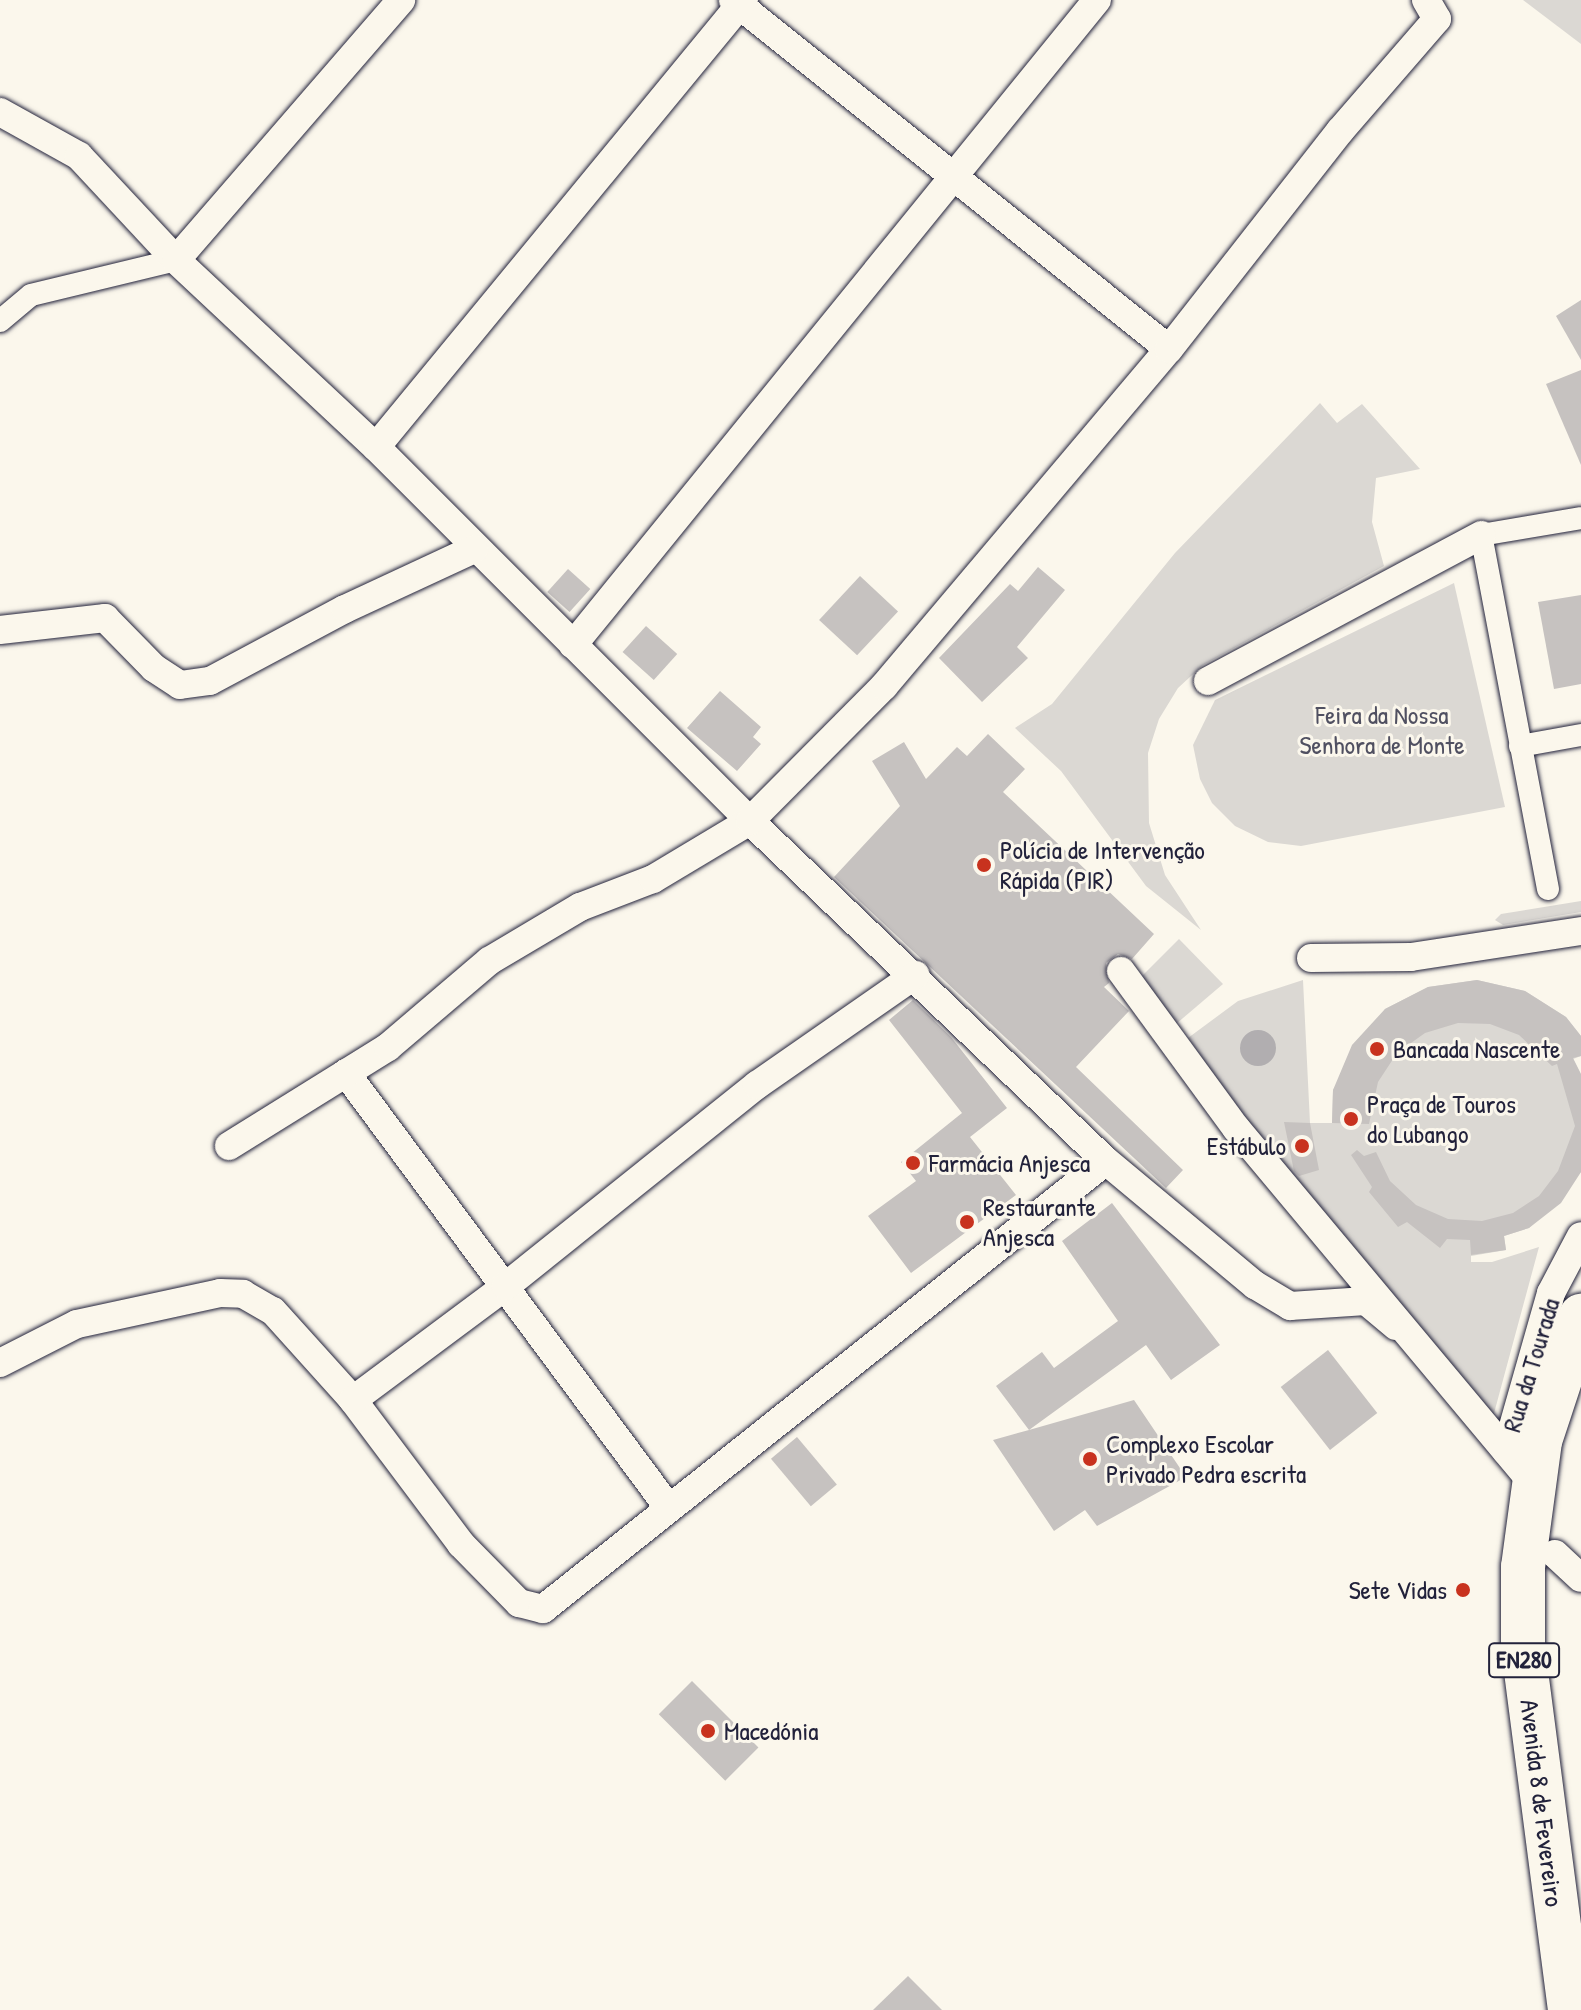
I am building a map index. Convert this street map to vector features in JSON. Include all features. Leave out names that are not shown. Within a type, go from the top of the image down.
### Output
[{"type":"main road","name":"Avenida 8 de Fevereiro","points":[[1570,2010],[1523,1649],[1519,1467],[1581,1316]]},
{"type":"street","points":[[0,321],[31,295],[176,260],[401,0]]},
{"type":"street","points":[[573,645],[952,174],[1097,0]]},
{"type":"street","points":[[229,1146],[388,1047],[489,961],[580,907],[653,879],[750,821],[884,686],[1169,349],[1340,131],[1437,19],[1426,0]]},
{"type":"street","points":[[376,447],[739,2],[1169,349]]},
{"type":"street","points":[[0,112],[79,156],[176,260],[376,447],[474,549],[750,821],[915,975],[1106,1161],[1255,1285],[1290,1306],[1366,1301],[1396,1326]]},
{"type":"street","points":[[1208,681],[1481,535],[1581,518]]},
{"type":"street","points":[[1481,535],[1548,889]]},
{"type":"street","points":[[0,630],[105,618],[154,668],[180,685],[210,681],[474,549]]},
{"type":"street","points":[[1520,746],[1581,735]]},
{"type":"street","points":[[1311,958],[1411,957],[1581,931]]},
{"type":"street","points":[[1121,971],[1236,1128],[1396,1326],[1519,1467]]},
{"type":"street","points":[[353,1400],[506,1286],[757,1085],[915,975]]},
{"type":"street","points":[[346,1073],[668,1507]]},
{"type":"street","points":[[0,1363],[77,1324],[220,1293],[243,1294],[273,1311],[353,1400],[461,1544],[519,1603],[543,1609],[1106,1161]]},
{"type":"street","name":"Rua da Tourada","points":[[1519,1467],[1546,1306],[1581,1236]]},
{"type":"street","points":[[1555,1554],[1581,1578]]},
{"type":"green space","points":[[1523,0],[1581,0],[1581,44]]},
{"type":"green space","points":[[1320,403],[1337,423],[1362,404],[1420,469],[1376,478],[1372,522],[1384,566],[1203,665],[1178,688],[1159,719],[1148,753],[1149,823],[1165,875],[1201,930],[1146,886],[1061,771],[1015,728],[1052,704],[1175,553]]},
{"type":"green space","name":"Feira da Nossa Senhora de Monte","points":[[1454,583],[1505,807],[1301,846],[1268,842],[1235,826],[1212,803],[1200,779],[1193,745],[1215,700]]},
{"type":"green space","points":[[1581,901],[1581,912],[1503,925],[1495,920],[1501,914]]},
{"type":"green space","points":[[1179,939],[1223,984],[1176,1024],[1139,979]]},
{"type":"green space","points":[[1303,980],[1310,1123],[1332,1123],[1333,1090],[1385,1009],[1428,987],[1477,980],[1525,991],[1566,1017],[1581,1036],[1581,1056],[1573,1059],[1581,1075],[1581,1172],[1529,1228],[1504,1236],[1506,1250],[1471,1256],[1471,1262],[1492,1262],[1539,1247],[1493,1417],[1246,1120],[1188,1038],[1238,1001]]},
{"type":"shaded area","points":[[1258,1030],[1270,1036],[1276,1048],[1270,1060],[1258,1066],[1246,1060],[1240,1048],[1246,1036]]},
{"type":"building","points":[[1581,300],[1581,360],[1556,316]]},
{"type":"building","points":[[1581,370],[1581,465],[1546,384]]},
{"type":"building","points":[[1038,567],[1065,590],[1017,647],[1028,658],[982,702],[939,658],[1010,584],[1018,591]]},
{"type":"building","points":[[568,569],[590,589],[570,612],[547,592]]},
{"type":"building","points":[[860,576],[898,611],[857,655],[819,620]]},
{"type":"building","points":[[1581,595],[1581,684],[1554,689],[1538,602]]},
{"type":"building","points":[[646,626],[677,654],[654,680],[623,652]]},
{"type":"building","points":[[720,691],[761,727],[753,737],[761,744],[737,771],[687,728]]},
{"type":"building","points":[[988,734],[1025,769],[1003,792],[1154,934],[1132,959],[1118,954],[1106,963],[1109,983],[1104,987],[1129,1011],[1076,1067],[1183,1170],[1166,1188],[834,877],[900,806],[872,761],[904,742],[926,779],[957,747],[967,756]]},
{"type":"building","name":"Praça de Touros do Lubango","points":[[1477,980],[1525,991],[1566,1017],[1581,1036],[1581,1056],[1573,1058],[1581,1074],[1581,1172],[1561,1203],[1529,1228],[1504,1236],[1506,1250],[1471,1255],[1470,1240],[1447,1239],[1440,1248],[1407,1222],[1398,1227],[1369,1192],[1372,1187],[1351,1155],[1357,1150],[1364,1156],[1376,1152],[1390,1181],[1416,1205],[1448,1219],[1482,1221],[1513,1213],[1539,1196],[1558,1171],[1575,1126],[1557,1064],[1552,1066],[1519,1035],[1490,1024],[1458,1023],[1425,1033],[1397,1053],[1378,1082],[1369,1124],[1332,1123],[1333,1090],[1352,1045],[1385,1009],[1428,987]]},
{"type":"building","points":[[913,1000],[951,1037],[1007,1108],[970,1137],[1016,1195],[911,1273],[868,1216],[916,1181],[901,1162],[962,1113],[889,1020]]},
{"type":"building","name":"Estábulo","points":[[1284,1122],[1310,1123],[1319,1170],[1299,1176],[1294,1171]]},
{"type":"building","points":[[1112,1203],[1220,1345],[1171,1380],[1146,1345],[1029,1430],[996,1386],[1042,1352],[1054,1368],[1118,1321],[1062,1241]]},
{"type":"building","points":[[1328,1350],[1377,1413],[1330,1450],[1281,1387]]},
{"type":"building","name":"Complexo Escolar Privado Pedra escrita","points":[[1134,1400],[1186,1477],[1097,1526],[1085,1510],[1054,1531],[993,1440]]},
{"type":"building","points":[[797,1437],[837,1484],[811,1506],[771,1459]]},
{"type":"building","name":"Macedónia","points":[[692,1681],[758,1747],[725,1781],[659,1714]]},
{"type":"building","points":[[908,1976],[942,2010],[873,2010]]},
{"type":"place","name":"Polícia de Intervenção Rápida (PIR)","points":[[984,865]]},
{"type":"place","name":"Bancada Nascente","points":[[1377,1049]]},
{"type":"place","name":"Praça de Touros do Lubango","points":[[1351,1119]]},
{"type":"place","name":"Estábulo","points":[[1302,1146]]},
{"type":"place","name":"Farmácia Anjesca","points":[[913,1163]]},
{"type":"place","name":"Restaurante Anjesca","points":[[967,1222]]},
{"type":"place","name":"Complexo Escolar Privado Pedra escrita","points":[[1090,1459]]},
{"type":"place","name":"Sete Vidas","points":[[1463,1590]]},
{"type":"place","name":"Macedónia","points":[[708,1731]]}]
